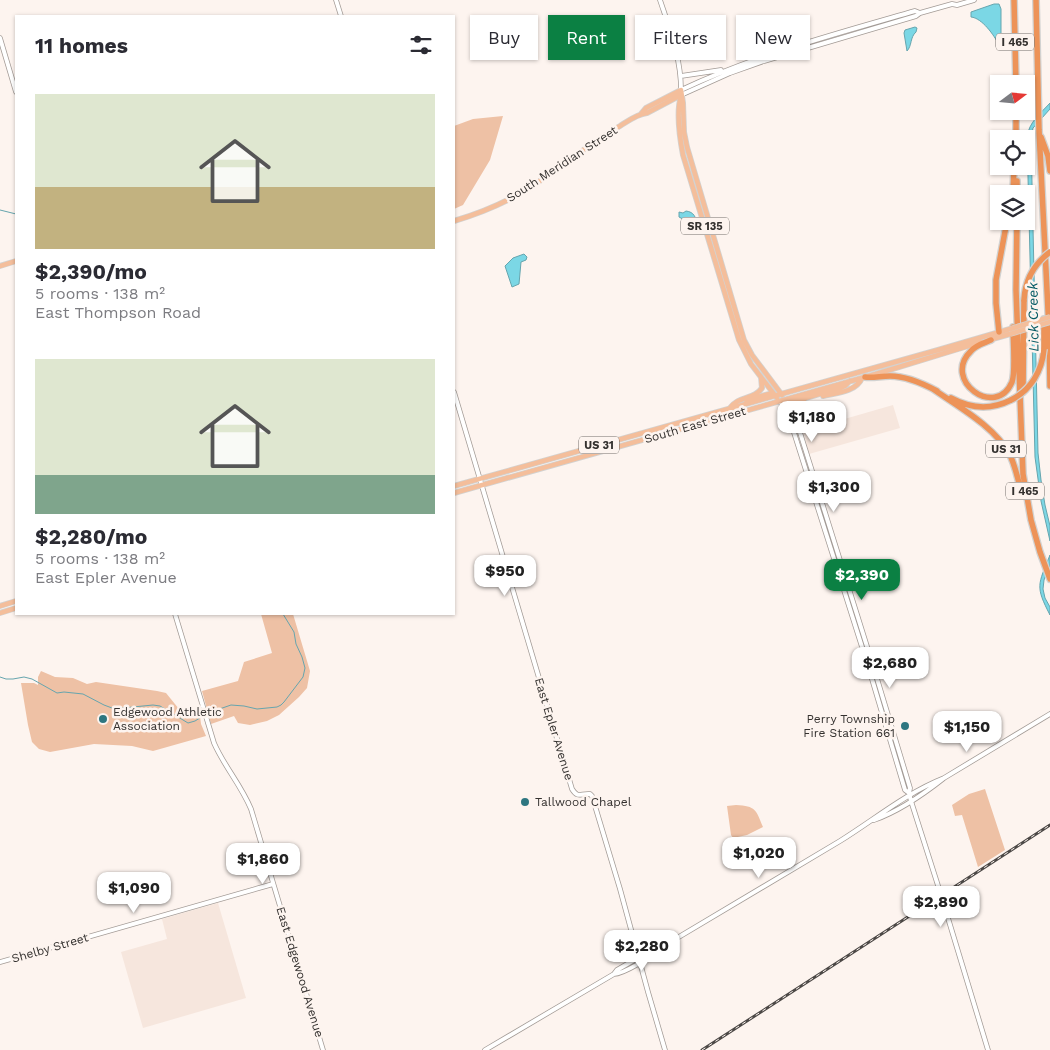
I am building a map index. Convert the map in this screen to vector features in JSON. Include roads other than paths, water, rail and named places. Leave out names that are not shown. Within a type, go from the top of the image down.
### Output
[{"type":"highway","name":"I 465","points":[[1014,0],[1016,75]]},
{"type":"highway","name":"I 465","points":[[1036,0],[1039,130],[1050,386]]},
{"type":"highway","points":[[1039,130],[1048,156],[1050,171]]},
{"type":"highway","points":[[999,332],[996,280],[1005,230]]},
{"type":"highway","name":"I 465","points":[[1018,230],[1016,290],[1024,486],[1028,511],[1050,579]]},
{"type":"highway","points":[[1021,442],[1024,300],[1031,274],[1040,261],[1050,252]]},
{"type":"highway","points":[[933,389],[963,404],[976,407],[996,406],[1011,400],[1024,391],[1033,382],[1041,364],[1044,349],[1045,295],[1047,287]]},
{"type":"highway","points":[[991,340],[971,350],[964,360],[963,367],[964,379],[968,387],[976,393],[987,397],[1002,394],[1009,387],[1013,378],[1013,315],[1016,290]]},
{"type":"highway","points":[[1049,330],[1050,300]]},
{"type":"highway","name":"US 31","points":[[863,378],[902,377],[921,383],[933,389],[990,430],[1006,450],[1017,473],[1028,522],[1036,539]]},
{"type":"main road","points":[[336,0],[340,15]]},
{"type":"main road","points":[[660,0],[677,52],[681,76],[681,92]]},
{"type":"main road","name":"South Meridian Street","points":[[681,92],[764,61],[916,16],[954,2],[957,5],[974,0]]},
{"type":"main road","name":"South Meridian Street","points":[[455,221],[486,210],[520,193],[600,138],[724,70],[772,53],[914,11],[920,13]]},
{"type":"main road","points":[[0,38],[15,89]]},
{"type":"main road","name":"South Meridian Street","points":[[681,76],[724,70]]},
{"type":"main road","name":"SR 135","points":[[681,92],[679,130],[683,155],[739,340],[747,357],[760,376],[775,394],[784,401]]},
{"type":"main road","name":"SR 135","points":[[681,92],[687,147],[742,335],[752,355],[782,394],[784,401]]},
{"type":"main road","points":[[0,266],[15,261]]},
{"type":"main road","name":"South East Street","points":[[455,493],[863,378],[991,340],[1050,317]]},
{"type":"main road","name":"South East Street","points":[[455,486],[999,332],[1050,322]]},
{"type":"main road","points":[[851,381],[855,376],[872,368]]},
{"type":"main road","points":[[729,409],[737,400],[759,392],[762,386],[760,376]]},
{"type":"main road","points":[[836,558],[795,418],[795,408],[800,402],[853,388],[863,378]]},
{"type":"main road","points":[[775,386],[775,394]]},
{"type":"main road","name":"East Epler Avenue","points":[[455,395],[572,789],[575,794],[590,794],[592,796],[666,1050]]},
{"type":"main road","points":[[784,401],[795,418]]},
{"type":"main road","points":[[784,401],[785,409],[901,758],[910,788],[911,801],[988,1050]]},
{"type":"main road","points":[[722,418],[744,404]]},
{"type":"main road","points":[[0,606],[15,601]]},
{"type":"main road","points":[[0,612],[15,608]]},
{"type":"main road","name":"East Edgewood Avenue","points":[[175,615],[218,752],[249,804],[323,1050]]},
{"type":"main road","points":[[870,822],[891,813],[932,788],[944,778],[1050,714]]},
{"type":"main road","points":[[614,974],[619,974],[640,962],[657,950],[768,885],[870,822],[909,794],[944,778]]},
{"type":"main road","name":"Shelby Street","points":[[0,962],[273,884]]},
{"type":"main road","points":[[485,1050],[614,974],[617,970],[639,957],[653,949],[657,950]]},
{"type":"water","points":[[999,4],[1001,9],[1001,42],[999,45],[991,32],[979,20],[971,17],[971,12]]},
{"type":"water","points":[[917,28],[916,32],[907,51],[905,30]]},
{"type":"water","name":"Lick Creek","points":[[1050,103],[1050,109],[1033,130],[1029,130],[1033,123]]},
{"type":"water","name":"Lick Creek","points":[[1028,175],[1032,175],[1032,185],[1028,185]]},
{"type":"water","points":[[686,211],[694,215],[697,225],[679,217],[679,212],[683,213]]},
{"type":"water","name":"Lick Creek","points":[[1029,230],[1033,230],[1038,453],[1045,505],[1050,526],[1050,541],[1041,501],[1035,457]]},
{"type":"water","points":[[524,254],[527,257],[526,260],[521,262],[519,284],[512,287],[505,266],[513,258]]},
{"type":"water","points":[[1050,555],[1050,565],[1044,580],[1043,589],[1050,607],[1050,615],[1042,598],[1040,585]]},
{"type":"waterway","points":[[0,210],[15,214]]},
{"type":"waterway","points":[[0,677],[6,679],[24,677],[32,679],[57,693],[83,694],[112,708],[160,706],[188,723],[208,713],[231,705],[257,709],[277,707],[284,702],[303,677],[305,668],[296,644],[294,632],[284,615]]},
{"type":"railway","points":[[702,1050],[1050,825]]},
{"type":"place","name":"Edgewood Athletic Association","points":[[103,719]]},
{"type":"place","name":"Perry Township Fire Station 661","points":[[905,726]]},
{"type":"place","name":"Tallwood Chapel","points":[[525,802]]}]
